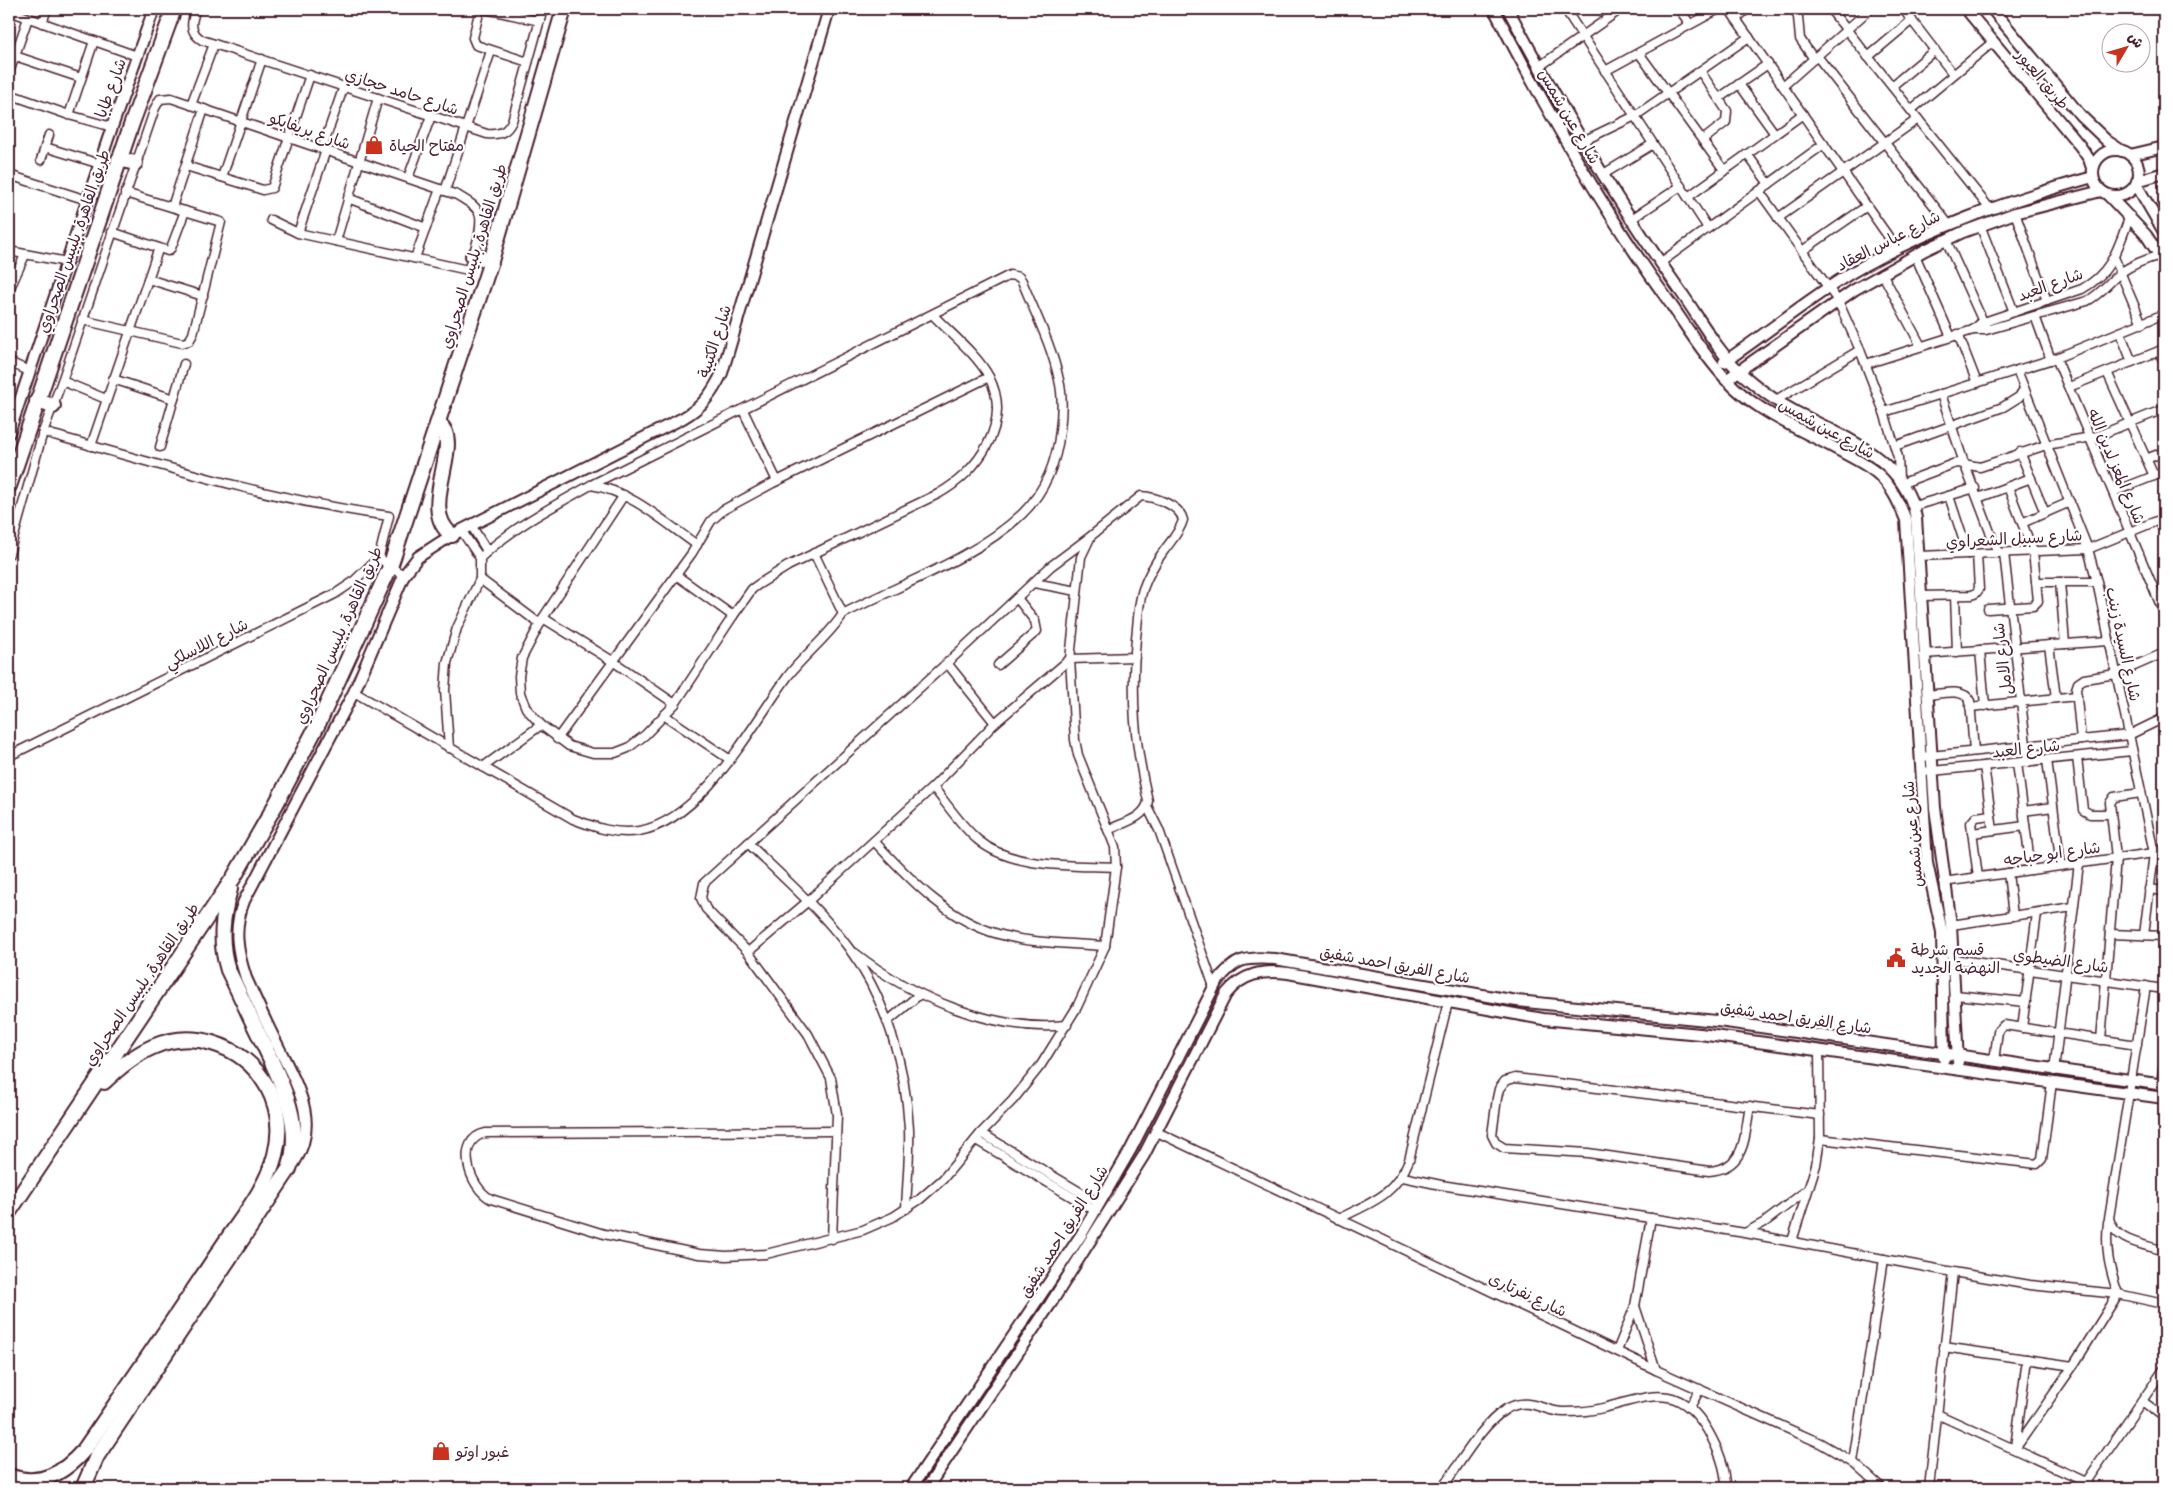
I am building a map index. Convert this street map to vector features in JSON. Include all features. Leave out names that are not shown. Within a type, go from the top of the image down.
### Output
[{"type":"highway","name":"طريق القاهرة, بلبيس الصحراوي","points":[[9,486],[120,159],[174,9]]},
{"type":"highway","name":"طريق القاهرة, بلبيس الصحراوي","points":[[9,1212],[234,877],[276,804],[319,722],[390,567],[439,424],[491,261],[564,9]]},
{"type":"highway","points":[[120,159],[135,163]]},
{"type":"highway","points":[[472,256],[491,261]]},
{"type":"highway","points":[[38,401],[53,406]]},
{"type":"highway","points":[[439,424],[444,430],[446,444],[438,512],[441,524],[461,530]]},
{"type":"highway","points":[[83,1488],[97,1456],[289,1169],[293,1149],[292,1126],[287,1098],[228,970],[224,953],[222,936],[223,917],[234,877]]},
{"type":"highway","points":[[9,1476],[26,1480],[50,1478],[67,1468],[84,1450],[172,1323],[260,1190],[269,1172],[277,1145],[276,1108],[260,1074],[237,1054],[204,1040],[163,1042],[144,1050],[116,1071],[80,1108]]},
{"type":"street","points":[[42,23],[48,9]]},
{"type":"street","name":"شارع طابا","points":[[9,433],[87,200],[154,9]]},
{"type":"street","name":"شارع حامد حجازي","points":[[196,9],[191,26],[193,32],[202,40],[487,134],[496,135],[503,133],[509,128],[543,9]]},
{"type":"street","points":[[480,9],[473,38],[479,47],[528,62]]},
{"type":"street","points":[[485,9],[500,10],[540,21]]},
{"type":"street","name":"شارع الكتيبة","points":[[289,1169],[299,1154],[306,1135],[304,1104],[297,1084],[246,978],[237,946],[237,925],[240,912],[251,887],[354,692],[404,575],[418,558],[461,530],[683,418],[701,406],[709,397],[722,373],[829,9]]},
{"type":"street","name":"شارع عين شمس","points":[[1494,9],[1583,169],[1640,262],[1726,380],[1772,416],[1857,460],[1879,475],[1896,496],[1906,520],[1926,756],[1927,863],[1942,932],[1944,1067]]},
{"type":"street","name":"شارع عين شمس","points":[[1508,9],[1602,175],[1630,220],[1728,359],[1738,370],[1776,400],[1869,452],[1901,481],[1914,506],[1919,556],[1927,695],[1926,756]]},
{"type":"street","points":[[1565,9],[1708,228]]},
{"type":"street","points":[[1540,66],[1621,9]]},
{"type":"street","points":[[1679,9],[1690,24]]},
{"type":"street","points":[[1606,71],[1719,9]]},
{"type":"street","points":[[1729,9],[1897,249]]},
{"type":"street","points":[[1736,19],[1747,9]]},
{"type":"street","points":[[1794,9],[1798,17],[1800,39],[1885,142],[1949,225]]},
{"type":"street","points":[[1830,9],[1990,209]]},
{"type":"street","points":[[1783,86],[1870,9]]},
{"type":"street","points":[[1903,9],[1954,74]]},
{"type":"street","name":"طريق العبور","points":[[1966,9],[2083,150],[2093,174]]},
{"type":"street","name":"طريق العبور","points":[[1992,9],[2093,130],[2126,153]]},
{"type":"street","points":[[9,10],[137,56]]},
{"type":"street","points":[[9,73],[12,55],[28,18]]},
{"type":"street","points":[[1868,57],[1912,20]]},
{"type":"street","points":[[1583,142],[1635,116],[1749,37]]},
{"type":"street","points":[[69,115],[94,41]]},
{"type":"street","points":[[1911,110],[1993,42]]},
{"type":"street","points":[[191,105],[214,44]]},
{"type":"street","points":[[1892,86],[1934,50]]},
{"type":"street","points":[[271,220],[298,233],[415,258],[443,190],[491,51]]},
{"type":"street","points":[[1639,53],[1724,170]]},
{"type":"street","points":[[12,55],[81,78]]},
{"type":"street","points":[[222,177],[262,59]]},
{"type":"street","points":[[1719,98],[1768,64]]},
{"type":"street","points":[[1700,71],[1727,110],[1726,122],[1703,140]]},
{"type":"street","points":[[186,166],[263,190],[269,190],[274,186],[310,75]]},
{"type":"street","points":[[1739,84],[1775,134]]},
{"type":"street","points":[[298,233],[344,86]]},
{"type":"street","points":[[9,94],[69,115],[112,127]]},
{"type":"street","name":"شارع بريفابكو","points":[[135,163],[157,102],[164,98],[171,98],[443,190],[467,200],[480,216],[478,236],[468,270],[415,258]]},
{"type":"street","points":[[336,241],[378,98]]},
{"type":"street","points":[[172,208],[204,109]]},
{"type":"street","points":[[1688,197],[1803,114]]},
{"type":"street","points":[[408,178],[432,116]]},
{"type":"street","points":[[1778,218],[1918,119]]},
{"type":"street","points":[[41,160],[49,135]]},
{"type":"street","points":[[1602,175],[1653,144]]},
{"type":"street","points":[[1660,263],[1824,144]]},
{"type":"street","points":[[45,147],[100,164]]},
{"type":"street","points":[[2162,258],[2130,216],[2104,192],[2093,174],[2100,157],[2106,152],[2126,153],[2164,147]]},
{"type":"street","points":[[2104,192],[2120,196],[2132,189],[2137,182],[2138,167],[2126,153]]},
{"type":"street","points":[[1747,154],[1769,184]]},
{"type":"street","points":[[9,554],[43,432],[135,163]]},
{"type":"street","points":[[2137,182],[2164,173]]},
{"type":"street","name":"شارع عباس العقاد","points":[[1716,367],[1828,288],[1897,249],[1949,225],[1990,209],[2093,174]]},
{"type":"street","points":[[9,175],[87,200]]},
{"type":"street","points":[[2137,182],[2164,232]]},
{"type":"street","points":[[1630,220],[1681,186]]},
{"type":"street","points":[[1759,191],[1838,301],[1866,364],[1884,412],[1895,446],[1901,481],[1953,464],[1964,463],[1980,467],[2020,452],[2046,445],[2089,438],[2130,424],[2164,408]]},
{"type":"street","name":"شارع عباس العقاد","points":[[1726,380],[1838,301],[1915,254],[1980,225],[2015,213],[2104,192]]},
{"type":"street","points":[[82,320],[129,332],[186,342],[193,334],[221,222],[125,193]]},
{"type":"street","points":[[348,198],[426,228]]},
{"type":"street","points":[[1802,251],[1867,206]]},
{"type":"street","points":[[112,232],[165,252],[172,248],[184,211]]},
{"type":"street","points":[[2015,213],[2047,301]]},
{"type":"street","name":"شارع العبد","points":[[1974,330],[1984,322],[2091,285],[2105,272],[2114,258],[2130,216]]},
{"type":"street","points":[[1980,225],[2014,312]]},
{"type":"street","points":[[1946,240],[1986,330]]},
{"type":"street","points":[[91,446],[158,250]]},
{"type":"street","points":[[9,251],[66,262]]},
{"type":"street","points":[[9,290],[25,254]]},
{"type":"street","points":[[1915,254],[1977,383]]},
{"type":"street","points":[[2114,258],[2142,324]]},
{"type":"street","name":"شارع العبد","points":[[1866,364],[1974,330],[1986,330],[2094,298],[2121,273],[2133,265],[2162,258]]},
{"type":"street","points":[[1882,273],[1921,346]]},
{"type":"street","points":[[354,692],[573,819],[599,829],[632,831],[660,825],[699,797],[729,759],[789,675],[807,653],[835,626],[843,614],[964,556],[1006,527],[1022,514],[1033,501],[1055,460],[1061,421],[1060,383],[1048,345],[1019,277],[1010,275],[591,485],[500,539],[480,558]]},
{"type":"street","points":[[148,280],[203,296]]},
{"type":"street","points":[[1884,412],[2054,359],[2164,314]]},
{"type":"street","points":[[624,495],[542,621],[522,658],[519,676],[520,693],[526,708],[541,725],[557,739],[569,746],[593,752],[615,753],[628,748],[675,704],[752,589],[788,566],[938,494],[956,484],[970,471],[986,448],[993,432],[996,419],[995,393],[989,377],[982,367],[933,315]]},
{"type":"street","name":"شارع المعز لدين الله","points":[[2035,316],[2069,388],[2164,612]]},
{"type":"street","points":[[2120,332],[2132,362]]},
{"type":"street","points":[[1776,400],[1860,350]]},
{"type":"street","points":[[2069,388],[2162,350],[2164,362]]},
{"type":"street","points":[[9,362],[29,371]]},
{"type":"street","points":[[160,446],[184,364]]},
{"type":"street","name":"شارع السيدة زينب","points":[[2017,370],[2088,549],[2097,582],[2154,853],[2144,935]]},
{"type":"street","points":[[2107,372],[2154,476]]},
{"type":"street","points":[[557,739],[676,575],[712,521],[723,510],[777,481],[989,377]]},
{"type":"street","points":[[113,379],[174,399]]},
{"type":"street","points":[[62,381],[106,399]]},
{"type":"street","points":[[1895,446],[2012,403],[2024,389]]},
{"type":"street","name":"شارع الامل","points":[[1941,394],[1964,463],[2001,553],[2010,607],[2028,762]]},
{"type":"street","points":[[743,410],[777,481]]},
{"type":"street","points":[[43,432],[161,466],[291,499],[342,510],[389,516],[379,557],[390,567],[404,575]]},
{"type":"street","points":[[2020,452],[2045,513]]},
{"type":"street","points":[[2146,459],[2164,452]]},
{"type":"street","points":[[2113,492],[2164,472]]},
{"type":"street","points":[[1978,498],[2031,478]]},
{"type":"street","points":[[591,485],[624,495],[697,545]]},
{"type":"street","points":[[1988,609],[2033,606],[2037,603],[2033,552],[2008,487]]},
{"type":"street","points":[[1914,506],[1975,488]]},
{"type":"street","points":[[832,1239],[837,1114],[831,1078],[808,1034],[748,952],[706,909],[701,893],[704,883],[1051,566],[1141,496],[1174,507],[1182,515],[1182,524],[1151,570],[1143,590],[1135,656],[1133,716],[1139,765],[1148,801],[1147,806],[1159,830],[1214,987]]},
{"type":"street","points":[[1949,496],[1968,554]]},
{"type":"street","points":[[2022,523],[2070,502]]},
{"type":"street","points":[[2162,519],[2164,532]]},
{"type":"street","name":"شارع سبيل الشعراوي","points":[[1919,556],[2088,549],[2162,519]]},
{"type":"street","points":[[461,530],[487,551]]},
{"type":"street","points":[[449,748],[446,690],[447,663],[457,628],[480,579],[480,558],[461,530]]},
{"type":"street","points":[[836,1131],[486,1133],[478,1135],[472,1141],[468,1153],[472,1178],[477,1189],[486,1196],[604,1234],[699,1254],[726,1256],[766,1254],[863,1230],[892,1218],[919,1200],[943,1179],[1027,1083],[1067,1025],[1087,987],[1105,946],[1116,867],[1115,846],[1078,755],[1075,740],[1070,659],[1081,557],[1091,536]]},
{"type":"street","points":[[814,553],[843,614]]},
{"type":"street","points":[[1921,596],[1972,595],[1978,591],[1977,554]]},
{"type":"street","name":"شارع اللاسلكي","points":[[9,756],[335,594],[353,582],[379,557]]},
{"type":"street","points":[[676,575],[733,616]]},
{"type":"street","points":[[480,579],[542,621],[614,662],[675,704]]},
{"type":"street","points":[[2036,582],[2097,582]]},
{"type":"street","points":[[2060,582],[2065,644]]},
{"type":"street","points":[[1034,583],[1077,591]]},
{"type":"street","points":[[2155,591],[2164,587]]},
{"type":"street","points":[[1955,595],[1957,652]]},
{"type":"street","points":[[998,665],[1037,631],[1038,625],[1017,598]]},
{"type":"street","points":[[1924,654],[2109,641]]},
{"type":"street","points":[[2049,645],[2056,698]]},
{"type":"street","points":[[1980,650],[1985,706]]},
{"type":"street","points":[[2081,740],[2077,686],[2081,681],[2116,674],[2164,653]]},
{"type":"street","points":[[748,952],[874,842],[933,787],[995,723],[1070,659],[1135,656]]},
{"type":"street","points":[[947,663],[995,723]]},
{"type":"street","points":[[1927,695],[1963,693],[1968,698],[1974,751]]},
{"type":"street","points":[[1970,707],[2077,696]]},
{"type":"street","points":[[664,715],[729,759]]},
{"type":"street","name":"شارع العبد","points":[[1926,756],[2129,735],[2164,718]]},
{"type":"street","points":[[483,767],[541,725]]},
{"type":"street","name":"شارع العبد","points":[[1927,772],[2132,751]]},
{"type":"street","points":[[2077,757],[2083,810],[2090,814],[2110,814]]},
{"type":"street","points":[[2047,760],[2061,866]]},
{"type":"street","points":[[2016,763],[2031,870]]},
{"type":"street","points":[[1984,766],[1993,830]]},
{"type":"street","name":"شارع عين شمس","points":[[1927,772],[1951,925],[1959,1069]]},
{"type":"street","points":[[933,787],[977,840],[1004,856],[1024,862],[1116,867]]},
{"type":"street","points":[[2101,1040],[2116,858],[2110,803],[2112,798],[2141,793]]},
{"type":"street","points":[[1108,830],[1138,816],[1147,806]]},
{"type":"street","points":[[2023,811],[2053,807]]},
{"type":"street","points":[[1978,877],[1972,833],[1973,819],[1991,815]]},
{"type":"street","points":[[1972,833],[2025,826]]},
{"type":"street","points":[[874,842],[927,895],[966,920],[998,934],[1040,941],[1105,946]]},
{"type":"street","points":[[748,843],[836,931],[850,949],[869,982],[887,1022],[901,1072],[907,1110],[909,1148],[906,1209]]},
{"type":"street","name":"شارع ابو حباجه","points":[[1943,882],[2154,853],[2164,848]]},
{"type":"street","points":[[2054,1071],[2078,863]]},
{"type":"street","points":[[2008,873],[2013,916]]},
{"type":"street","points":[[2149,889],[2164,891]]},
{"type":"street","points":[[1951,925],[2073,908]]},
{"type":"street","points":[[2022,1028],[2038,913]]},
{"type":"street","points":[[2110,934],[2164,936]]},
{"type":"street","points":[[850,949],[888,977],[920,994],[956,1008],[993,1019],[1032,1025],[1052,1027],[1067,1025]]},
{"type":"street","name":"شارع الفريق احمد شفيق","points":[[911,1488],[1050,1283],[1098,1207],[1144,1126],[1214,987],[1228,969],[1247,958],[1274,959],[1517,1001],[1726,1022],[1994,1060],[2054,1071],[2163,1085]]},
{"type":"street","name":"شارع الضيطوي","points":[[1953,959],[2164,989]]},
{"type":"street","name":"شارع الفريق احمد شفيق","points":[[927,1488],[1051,1303],[1144,1156],[1221,1001],[1237,982],[1252,974],[1268,971],[1543,1019],[1700,1034],[1819,1052],[1959,1069],[2164,1098]]},
{"type":"street","points":[[1346,984],[1347,971]]},
{"type":"street","points":[[2118,1294],[2108,1265],[2105,1244],[2146,986]]},
{"type":"street","points":[[887,1022],[920,994]]},
{"type":"street","points":[[1482,1008],[1485,995]]},
{"type":"street","points":[[1955,995],[2026,1002]]},
{"type":"street","points":[[1338,1219],[1383,1196],[1403,1177],[1409,1160],[1448,1002]]},
{"type":"street","points":[[1994,1060],[2000,1027],[2004,1026],[2137,1045]]},
{"type":"street","points":[[1792,1242],[1816,1166],[1820,1139],[1819,1052]]},
{"type":"street","points":[[2163,1085],[2164,1062]]},
{"type":"street","points":[[1750,1106],[1742,1150],[1730,1166],[1720,1170],[1709,1171],[1588,1153],[1504,1148],[1496,1143],[1492,1135],[1499,1089],[1505,1081],[1515,1078],[1820,1114]]},
{"type":"street","points":[[1820,1139],[2037,1164],[2042,1159],[2052,1082]]},
{"type":"street","points":[[1144,1126],[1157,1132]]},
{"type":"street","name":"شارع نفرتارى","points":[[1157,1132],[1656,1370],[1820,1443],[1853,1462],[1882,1488]]},
{"type":"street","points":[[979,1136],[1098,1207]]},
{"type":"street","points":[[1131,1149],[1144,1156]]},
{"type":"street","points":[[1403,1177],[1441,1185],[1745,1233],[2030,1285],[2118,1294],[2164,1304]]},
{"type":"street","points":[[1745,1233],[1765,1222],[1808,1190]]},
{"type":"street","points":[[1617,1351],[1635,1306],[1651,1218]]},
{"type":"street","points":[[2108,1218],[2117,1234],[2164,1251]]},
{"type":"street","points":[[1853,1462],[1884,1259]]},
{"type":"street","points":[[1929,1488],[1953,1272]]},
{"type":"street","points":[[2015,1449],[2073,1366],[2118,1294]]},
{"type":"street","points":[[1635,1306],[1656,1370]]},
{"type":"street","points":[[1944,1347],[2073,1366]]},
{"type":"street","points":[[2015,1449],[2027,1359]]},
{"type":"street","points":[[1937,1414],[2015,1449],[2084,1485],[2164,1369]]},
{"type":"street","points":[[1690,1407],[1700,1390]]},
{"type":"street","points":[[1442,1488],[1495,1417],[1508,1408],[1529,1403],[1563,1412],[1600,1408],[1659,1395],[1690,1407],[1715,1443],[1723,1463],[1726,1488]]},
{"type":"street","points":[[2142,1401],[2164,1417]]},
{"type":"place","name":"مفتاح الحياة","points":[[374,145]]},
{"type":"place","name":"قسم شرطة النهضة الجديد","points":[[1896,958]]},
{"type":"place","name":"غبور اوتو","points":[[441,1451]]}]
